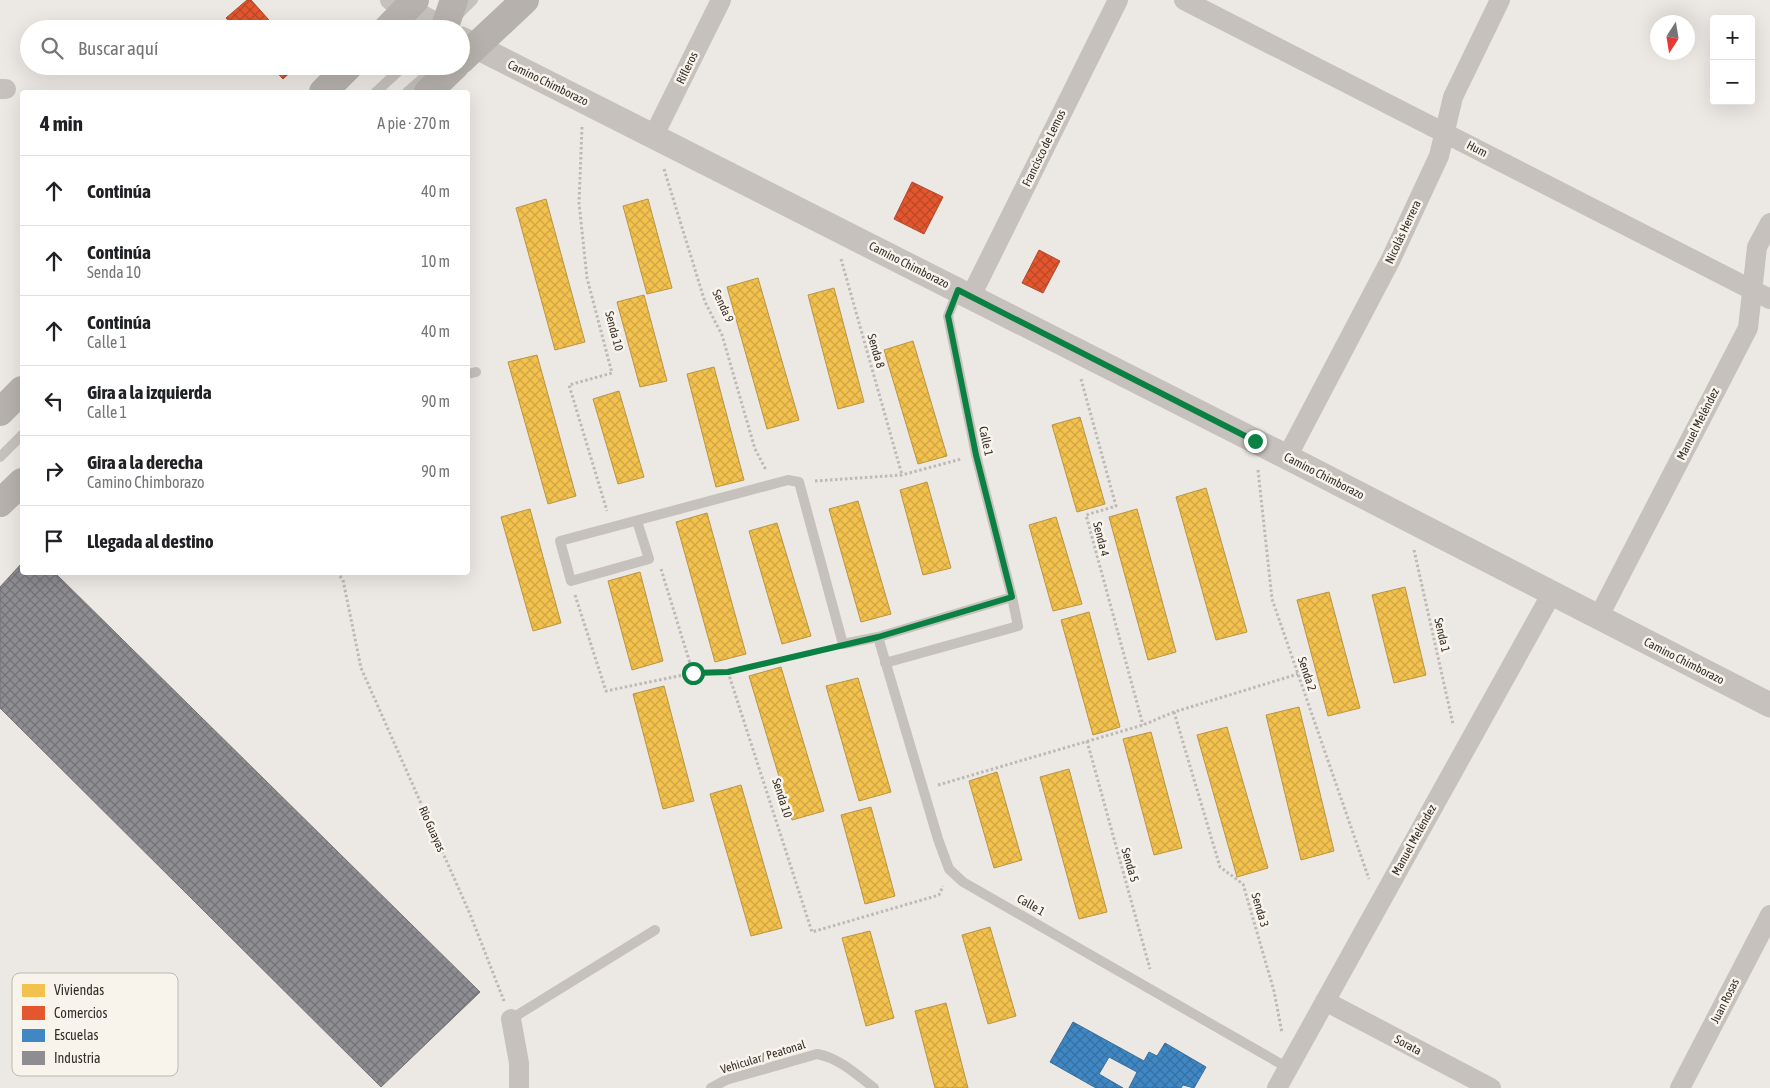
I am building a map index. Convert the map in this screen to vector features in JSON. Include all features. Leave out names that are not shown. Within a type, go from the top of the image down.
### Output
[{"type":"main road","points":[[447,20],[454,0]]},
{"type":"main road","points":[[470,46],[525,0]]},
{"type":"main road","points":[[393,20],[404,3]]},
{"type":"main road","points":[[325,90],[340,75]]},
{"type":"main road","points":[[430,90],[446,75]]},
{"type":"main road","points":[[0,412],[20,392]]},
{"type":"main road","points":[[0,503],[20,484]]},
{"type":"street","name":"Rifleros","points":[[653,137],[721,0]]},
{"type":"street","name":"Francisco de Lemos","points":[[965,293],[1118,0]]},
{"type":"street","name":"Hum","points":[[1184,0],[1761,294]]},
{"type":"street","name":"Nicolás Herrera","points":[[1287,457],[1391,259],[1439,156],[1453,97],[1500,0]]},
{"type":"street","points":[[404,3],[430,20]]},
{"type":"street","name":"Camino Chimborazo","points":[[470,52],[586,102],[847,233],[1770,705]]},
{"type":"street","name":"Manuel Meléndez","points":[[1599,616],[1748,328],[1761,294],[1758,247],[1770,223]]},
{"type":"street","name":"Manuel Meléndez","points":[[1277,1088],[1552,593]]},
{"type":"street","name":"Juan Rosas","points":[[1680,1088],[1770,915]]},
{"type":"street","name":"Sorata","points":[[1325,1001],[1491,1088]]},
{"type":"street","points":[[511,1020],[519,1062],[519,1088]]},
{"type":"lane","points":[[453,20],[473,0]]},
{"type":"lane","points":[[378,90],[394,75]]},
{"type":"lane","points":[[409,90],[427,75]]},
{"type":"lane","name":"Calle 1","points":[[885,664],[1018,626],[976,455],[948,316],[965,293]]},
{"type":"lane","points":[[0,456],[20,437]]},
{"type":"lane","points":[[637,521],[649,559],[571,580],[560,541],[788,480],[799,482],[842,644],[878,637],[1012,597]]},
{"type":"lane","points":[[878,637],[923,790],[949,869]]},
{"type":"lane","name":"Calle 1","points":[[949,869],[963,882],[1288,1068]]},
{"type":"lane","points":[[511,1020],[655,930]]},
{"type":"lane","name":"Vehicular/ Peatonal","points":[[711,1088],[726,1080],[817,1054],[829,1056],[852,1070],[874,1088]]},
{"type":"path","name":"Senda 10","points":[[586,102],[580,135],[579,203],[587,278],[612,373],[569,385],[612,528]]},
{"type":"path","name":"Senda 9","points":[[653,137],[705,302],[722,335],[755,448],[773,484]]},
{"type":"path","name":"Senda 8","points":[[847,233],[838,251],[902,475]]},
{"type":"path","name":"Senda 4","points":[[1073,350],[1116,506],[1086,515],[1143,725]]},
{"type":"path","name":"Senda 2","points":[[1255,441],[1272,599],[1378,905]]},
{"type":"path","points":[[799,482],[902,475],[976,455]]},
{"type":"path","name":"Senda 1","points":[[1406,518],[1461,756]]},
{"type":"path","points":[[649,559],[663,570],[693,673]]},
{"type":"path","name":"Río Guayas","points":[[339,575],[343,580],[361,668],[470,914],[511,1020]]},
{"type":"path","points":[[571,580],[606,691],[693,673],[728,672],[842,644]]},
{"type":"path","name":"Senda 10","points":[[728,672],[812,932],[939,895],[949,869]]},
{"type":"path","points":[[923,790],[1143,725],[1174,712],[1298,674]]},
{"type":"path","name":"Senda 3","points":[[1174,712],[1220,867],[1244,884],[1274,991],[1288,1068]]},
{"type":"path","name":"Senda 5","points":[[1087,741],[1157,994]]},
{"type":"building: Viviendas","points":[[546,199],[585,342],[555,350],[516,208]]},
{"type":"building: Viviendas","points":[[648,199],[672,288],[647,294],[623,206]]},
{"type":"building: Viviendas","points":[[758,278],[799,420],[767,429],[727,287]]},
{"type":"building: Viviendas","points":[[834,288],[864,402],[838,409],[808,295]]},
{"type":"building: Viviendas","points":[[644,295],[667,381],[640,387],[617,302]]},
{"type":"building: Viviendas","points":[[913,341],[947,456],[918,464],[884,350]]},
{"type":"building: Viviendas","points":[[537,355],[576,496],[548,504],[508,362]]},
{"type":"building: Viviendas","points":[[714,367],[744,480],[716,487],[687,374]]},
{"type":"building: Viviendas","points":[[619,391],[644,477],[618,484],[593,399]]},
{"type":"building: Viviendas","points":[[1080,417],[1105,504],[1077,512],[1052,425]]},
{"type":"building: Viviendas","points":[[927,482],[951,568],[923,575],[900,490]]},
{"type":"building: Viviendas","points":[[1206,488],[1247,632],[1216,640],[1176,497]]},
{"type":"building: Viviendas","points":[[858,501],[891,614],[861,622],[829,509]]},
{"type":"building: Viviendas","points":[[530,509],[561,623],[533,631],[501,517]]},
{"type":"building: Viviendas","points":[[1137,509],[1176,652],[1148,660],[1109,517]]},
{"type":"building: Viviendas","points":[[707,513],[746,654],[715,662],[676,522]]},
{"type":"building: Viviendas","points":[[1056,517],[1082,604],[1053,611],[1029,525]]},
{"type":"building: Viviendas","points":[[777,523],[811,636],[782,644],[749,531]]},
{"type":"building: Viviendas","points":[[640,572],[663,661],[632,670],[608,581]]},
{"type":"building: Viviendas","points":[[1405,587],[1426,675],[1394,683],[1372,595]]},
{"type":"building: Viviendas","points":[[1329,592],[1360,708],[1328,716],[1297,600]]},
{"type":"building: Viviendas","points":[[1089,612],[1120,727],[1093,735],[1061,620]]},
{"type":"building: Viviendas","points":[[781,667],[824,811],[792,820],[749,676]]},
{"type":"building: Viviendas","points":[[858,678],[891,792],[859,801],[826,686]]},
{"type":"building: Viviendas","points":[[664,686],[694,801],[663,809],[633,694]]},
{"type":"building: Viviendas","points":[[1299,707],[1334,851],[1301,860],[1266,715]]},
{"type":"building: Viviendas","points":[[1227,727],[1268,868],[1237,877],[1197,735]]},
{"type":"building: Viviendas","points":[[1151,732],[1182,848],[1154,855],[1123,739]]},
{"type":"building: Viviendas","points":[[1069,769],[1107,912],[1079,919],[1040,777]]},
{"type":"building: Viviendas","points":[[997,772],[1022,860],[994,868],[969,781]]},
{"type":"building: Viviendas","points":[[741,785],[782,928],[751,936],[710,794]]},
{"type":"building: Viviendas","points":[[871,807],[895,896],[865,904],[841,815]]},
{"type":"building: Viviendas","points":[[990,927],[1016,1016],[988,1024],[962,935]]},
{"type":"building: Viviendas","points":[[870,931],[894,1018],[866,1026],[842,938]]},
{"type":"building: Viviendas","points":[[946,1003],[968,1088],[935,1088],[915,1011]]},
{"type":"building: Comercios","points":[[247,0],[251,0],[269,20],[228,20],[226,18]]},
{"type":"building: Comercios","points":[[279,75],[287,75],[283,79]]},
{"type":"building: Comercios","points":[[912,182],[943,197],[924,234],[894,219]]},
{"type":"building: Comercios","points":[[1039,250],[1060,261],[1043,293],[1022,283]]},
{"type":"building: Escuelas","points":[[1073,1022],[1144,1061],[1149,1052],[1157,1056],[1165,1043],[1206,1067],[1194,1088],[1183,1085],[1181,1088],[1129,1088],[1137,1072],[1109,1057],[1099,1074],[1123,1088],[1096,1088],[1050,1062]]},
{"type":"building: Industria","points":[[20,565],[20,575],[57,575],[480,992],[381,1087],[0,708],[0,587]]},
{"type":"route","points":[[693,673],[728,672],[878,637],[1012,597],[976,455],[948,316],[958,290],[1255,441]]}]
